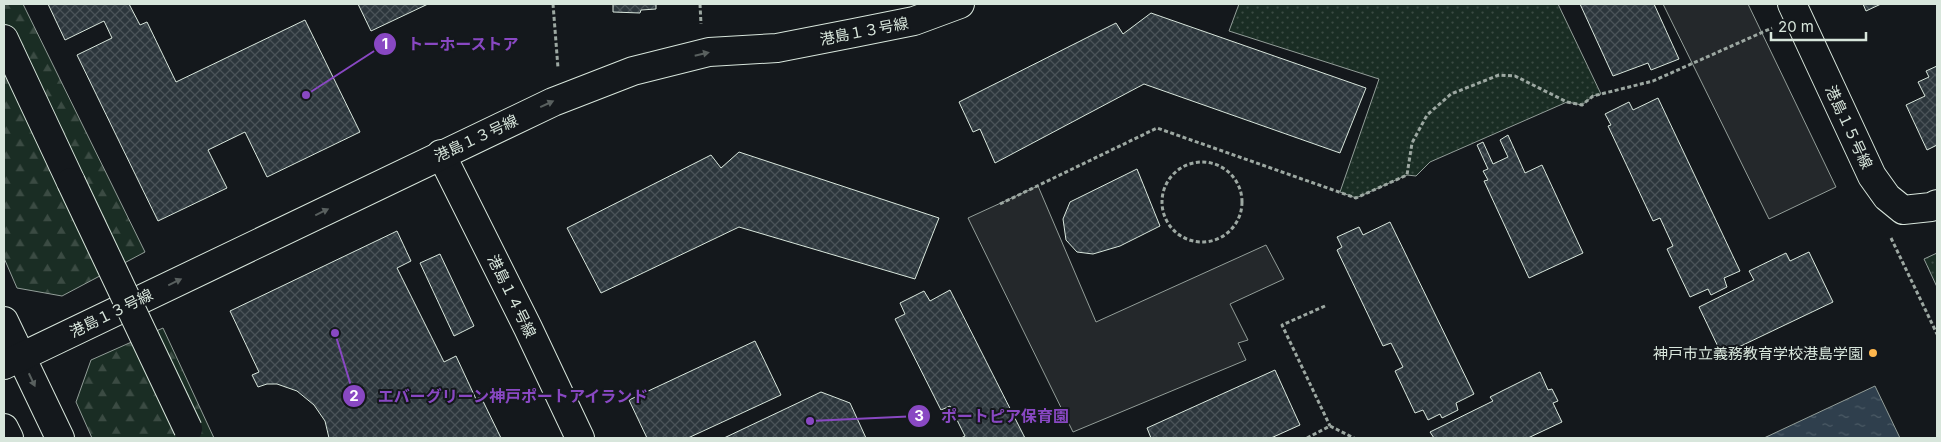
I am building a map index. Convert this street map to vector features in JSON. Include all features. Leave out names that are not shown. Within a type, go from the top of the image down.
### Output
[{"type":"street","name":"港島１３号線","points":[[12,360],[553,102],[633,71],[709,52],[777,48],[863,32],[914,21],[960,4]]},
{"type":"street","name":"港島１５号線","points":[[1795,10],[1872,176],[1887,197],[1903,210],[1931,207],[1937,204]]},
{"type":"street","points":[[4,38],[190,434]]},
{"type":"street","name":"港島１４号線","points":[[442,154],[580,438]]},
{"type":"street","points":[[4,321],[12,360],[60,438]]},
{"type":"street","points":[[4,428],[9,438]]},
{"type":"path","points":[[553,4],[559,74]]},
{"type":"path","points":[[700,4],[701,28]]},
{"type":"path","points":[[1000,204],[1157,128],[1356,198],[1407,175],[1412,143],[1427,115],[1452,94],[1499,75],[1515,76],[1567,102],[1582,105],[1593,96],[1653,81],[1795,10]]},
{"type":"path","points":[[1203,163],[1216,166],[1228,172],[1236,183],[1241,195],[1242,208],[1238,220],[1220,238],[1208,242],[1195,242],[1183,237],[1172,230],[1165,219],[1162,206],[1163,192],[1168,180],[1190,164],[1203,163]]},
{"type":"path","points":[[1891,237],[1937,334]]},
{"type":"path","points":[[1325,306],[1282,325],[1330,426],[1354,438]]},
{"type":"path","points":[[1308,438],[1330,426]]},
{"type":"green space","points":[[4,4],[23,4],[145,252],[62,296],[17,288],[4,258]]},
{"type":"green space","points":[[1239,4],[1558,4],[1601,94],[1593,96],[1582,105],[1567,102],[1430,162],[1416,176],[1407,175],[1356,198],[1340,192],[1379,79],[1229,31]]},
{"type":"green space","points":[[1937,253],[1937,287],[1924,259]]},
{"type":"green space","points":[[163,328],[214,438],[92,438],[76,402],[91,360]]},
{"type":"shaded area","points":[[1663,4],[1748,4],[1836,187],[1769,219]]},
{"type":"shaded area","points":[[1038,186],[1096,322],[1266,245],[1284,279],[1230,304],[1248,340],[1238,343],[1246,360],[1073,432],[968,218]]},
{"type":"water","points":[[1875,386],[1900,438],[1764,438]]},
{"type":"building","points":[[48,4],[129,4],[140,25],[147,22],[176,82],[305,20],[360,132],[267,177],[245,132],[208,150],[227,188],[158,221],[77,55],[112,38],[104,21],[65,40]]},
{"type":"building","points":[[358,4],[428,4],[371,31]]},
{"type":"building","points":[[613,4],[656,4],[656,9],[641,10],[640,13],[613,12]]},
{"type":"building","points":[[1580,4],[1654,4],[1679,59],[1651,70],[1648,63],[1613,76]]},
{"type":"building","points":[[1863,4],[1881,4],[1866,11]]},
{"type":"building","points":[[1151,13],[1366,88],[1340,153],[1144,84],[995,163],[980,129],[973,132],[959,102],[1116,23],[1123,34]]},
{"type":"building","points":[[1937,66],[1937,145],[1927,150],[1906,105],[1925,96],[1918,82],[1929,77],[1926,71]]},
{"type":"building","points":[[1658,98],[1740,271],[1724,278],[1727,287],[1711,295],[1708,289],[1690,297],[1667,249],[1673,246],[1660,218],[1653,221],[1608,126],[1611,125],[1605,114],[1629,102],[1633,110]]},
{"type":"building","points":[[1508,135],[1525,173],[1542,165],[1583,253],[1529,278],[1484,181],[1488,180],[1483,171],[1488,169],[1477,145],[1483,142],[1493,164],[1508,157],[1500,140]]},
{"type":"building","points":[[739,152],[939,218],[915,279],[739,227],[601,293],[567,228],[711,155],[721,168]]},
{"type":"building","points":[[1137,169],[1160,226],[1120,246],[1093,254],[1077,252],[1066,240],[1063,219],[1070,202]]},
{"type":"building","points":[[1390,222],[1474,394],[1456,403],[1458,410],[1442,418],[1440,414],[1428,420],[1423,410],[1415,413],[1395,371],[1403,367],[1391,343],[1383,346],[1337,250],[1342,247],[1337,237],[1359,227],[1363,235]]},
{"type":"building","points":[[397,231],[411,261],[397,268],[444,362],[456,356],[476,399],[481,397],[501,438],[329,438],[325,421],[314,405],[297,391],[277,384],[267,384],[258,387],[252,375],[259,372],[230,311]]},
{"type":"building","points":[[1809,252],[1833,302],[1722,355],[1699,307],[1754,280],[1749,271],[1786,253],[1790,261]]},
{"type":"building","points":[[440,254],[474,326],[454,336],[420,263]]},
{"type":"building","points":[[950,290],[1025,438],[961,438],[965,436],[950,406],[941,410],[895,319],[905,314],[900,303],[924,291],[930,301]]},
{"type":"building","points":[[755,341],[781,395],[688,438],[647,438],[629,400]]},
{"type":"building","points":[[1275,370],[1300,425],[1271,438],[1151,438],[1147,428]]},
{"type":"building","points":[[1540,372],[1548,390],[1552,389],[1558,401],[1553,403],[1562,422],[1528,438],[1434,438],[1430,432],[1493,401],[1490,397]]},
{"type":"building","points":[[821,392],[850,403],[866,438],[724,438]]},
{"type":"place","name":"トーホーストア","points":[[306,95]]},
{"type":"place","name":"エバーグリーン神戸ポートアイランド","points":[[335,333]]},
{"type":"place","name":"神戸市立義務教育学校港島学園","points":[[1873,353]]},
{"type":"place","name":"ポートピア保育園","points":[[810,421]]}]
